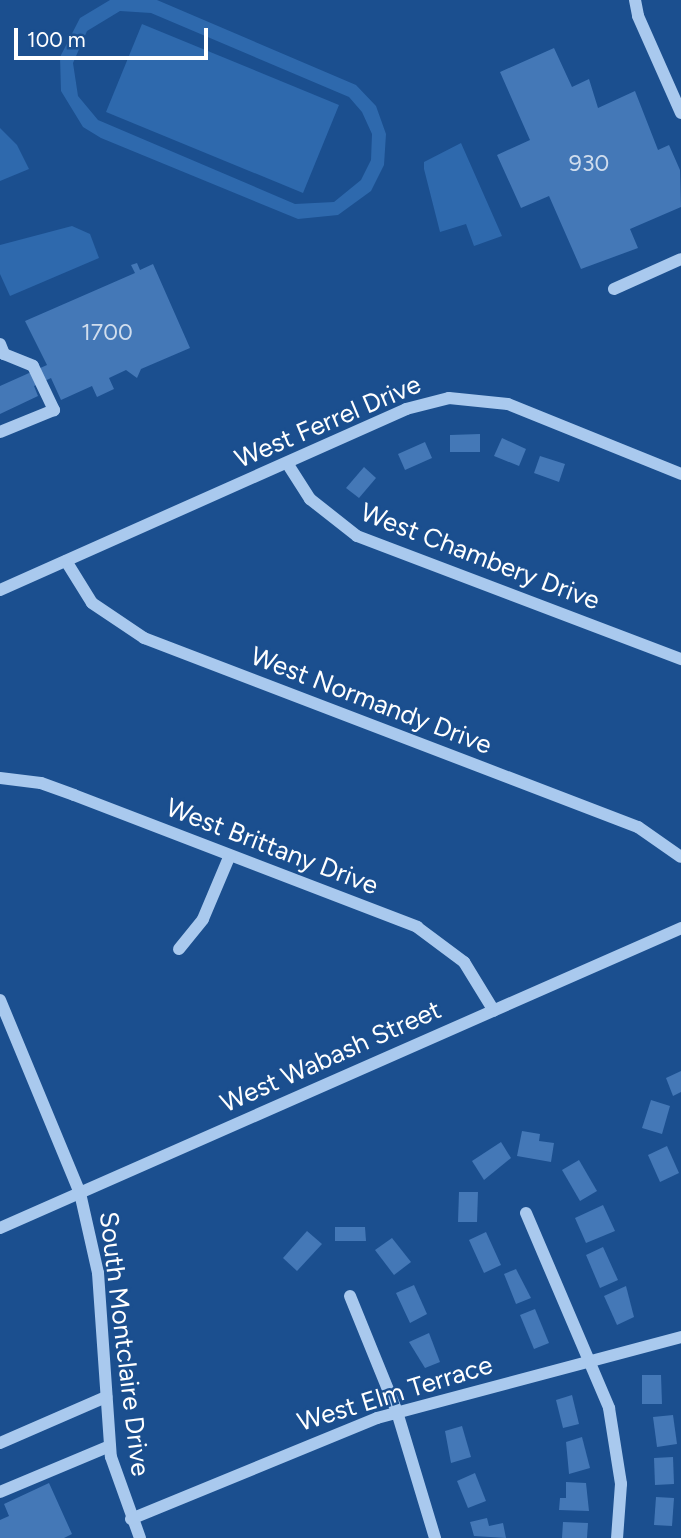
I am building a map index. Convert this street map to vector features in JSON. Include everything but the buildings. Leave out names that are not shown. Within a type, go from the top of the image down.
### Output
[{"type":"street","points":[[635,0],[638,16],[681,113]]},
{"type":"street","points":[[614,289],[681,259]]},
{"type":"street","points":[[0,432],[54,410],[33,366],[1,351]]},
{"type":"street","name":"West Ferrel Drive","points":[[0,590],[427,402],[475,397],[508,404],[681,474]]},
{"type":"street","name":"West Chambery Drive","points":[[287,463],[310,499],[357,536],[681,659]]},
{"type":"street","name":"West Normandy Drive","points":[[66,561],[101,612],[144,638],[638,827],[681,857]]},
{"type":"street","name":"West Brittany Drive","points":[[0,778],[41,783],[431,934],[464,962],[494,1011]]},
{"type":"street","points":[[179,949],[203,919],[230,855]]},
{"type":"street","name":"West Wabash Street","points":[[0,1228],[681,928]]},
{"type":"street","name":"South Montclaire Drive","points":[[0,1000],[80,1193],[98,1273],[110,1446],[139,1538]]},
{"type":"street","points":[[526,1213],[593,1362],[618,1447],[617,1538]]},
{"type":"street","points":[[350,1296],[397,1412],[435,1538]]},
{"type":"street","name":"West Elm Terrace","points":[[131,1519],[292,1449],[397,1412],[681,1337]]},
{"type":"street","points":[[0,1443],[106,1396]]},
{"type":"street","points":[[0,1492],[110,1446]]},
{"type":"shaded area","points":[[110,0],[157,0],[356,85],[376,106],[386,134],[384,165],[371,191],[338,215],[298,219],[101,138],[83,127],[61,91],[60,57],[80,18]],"holes":[[[120,11],[151,13],[349,97],[362,112],[372,134],[371,160],[361,180],[334,202],[295,204],[98,120],[78,96],[73,63],[87,31]]]},
{"type":"shaded area","points":[[142,24],[339,105],[303,193],[106,112]]},
{"type":"shaded area","points":[[0,128],[17,145],[29,169],[0,181]]},
{"type":"shaded area","points":[[461,143],[502,236],[474,246],[466,224],[440,232],[424,169],[424,162]]},
{"type":"shaded area","points":[[72,226],[90,234],[99,258],[10,296],[0,274],[0,245]]}]
